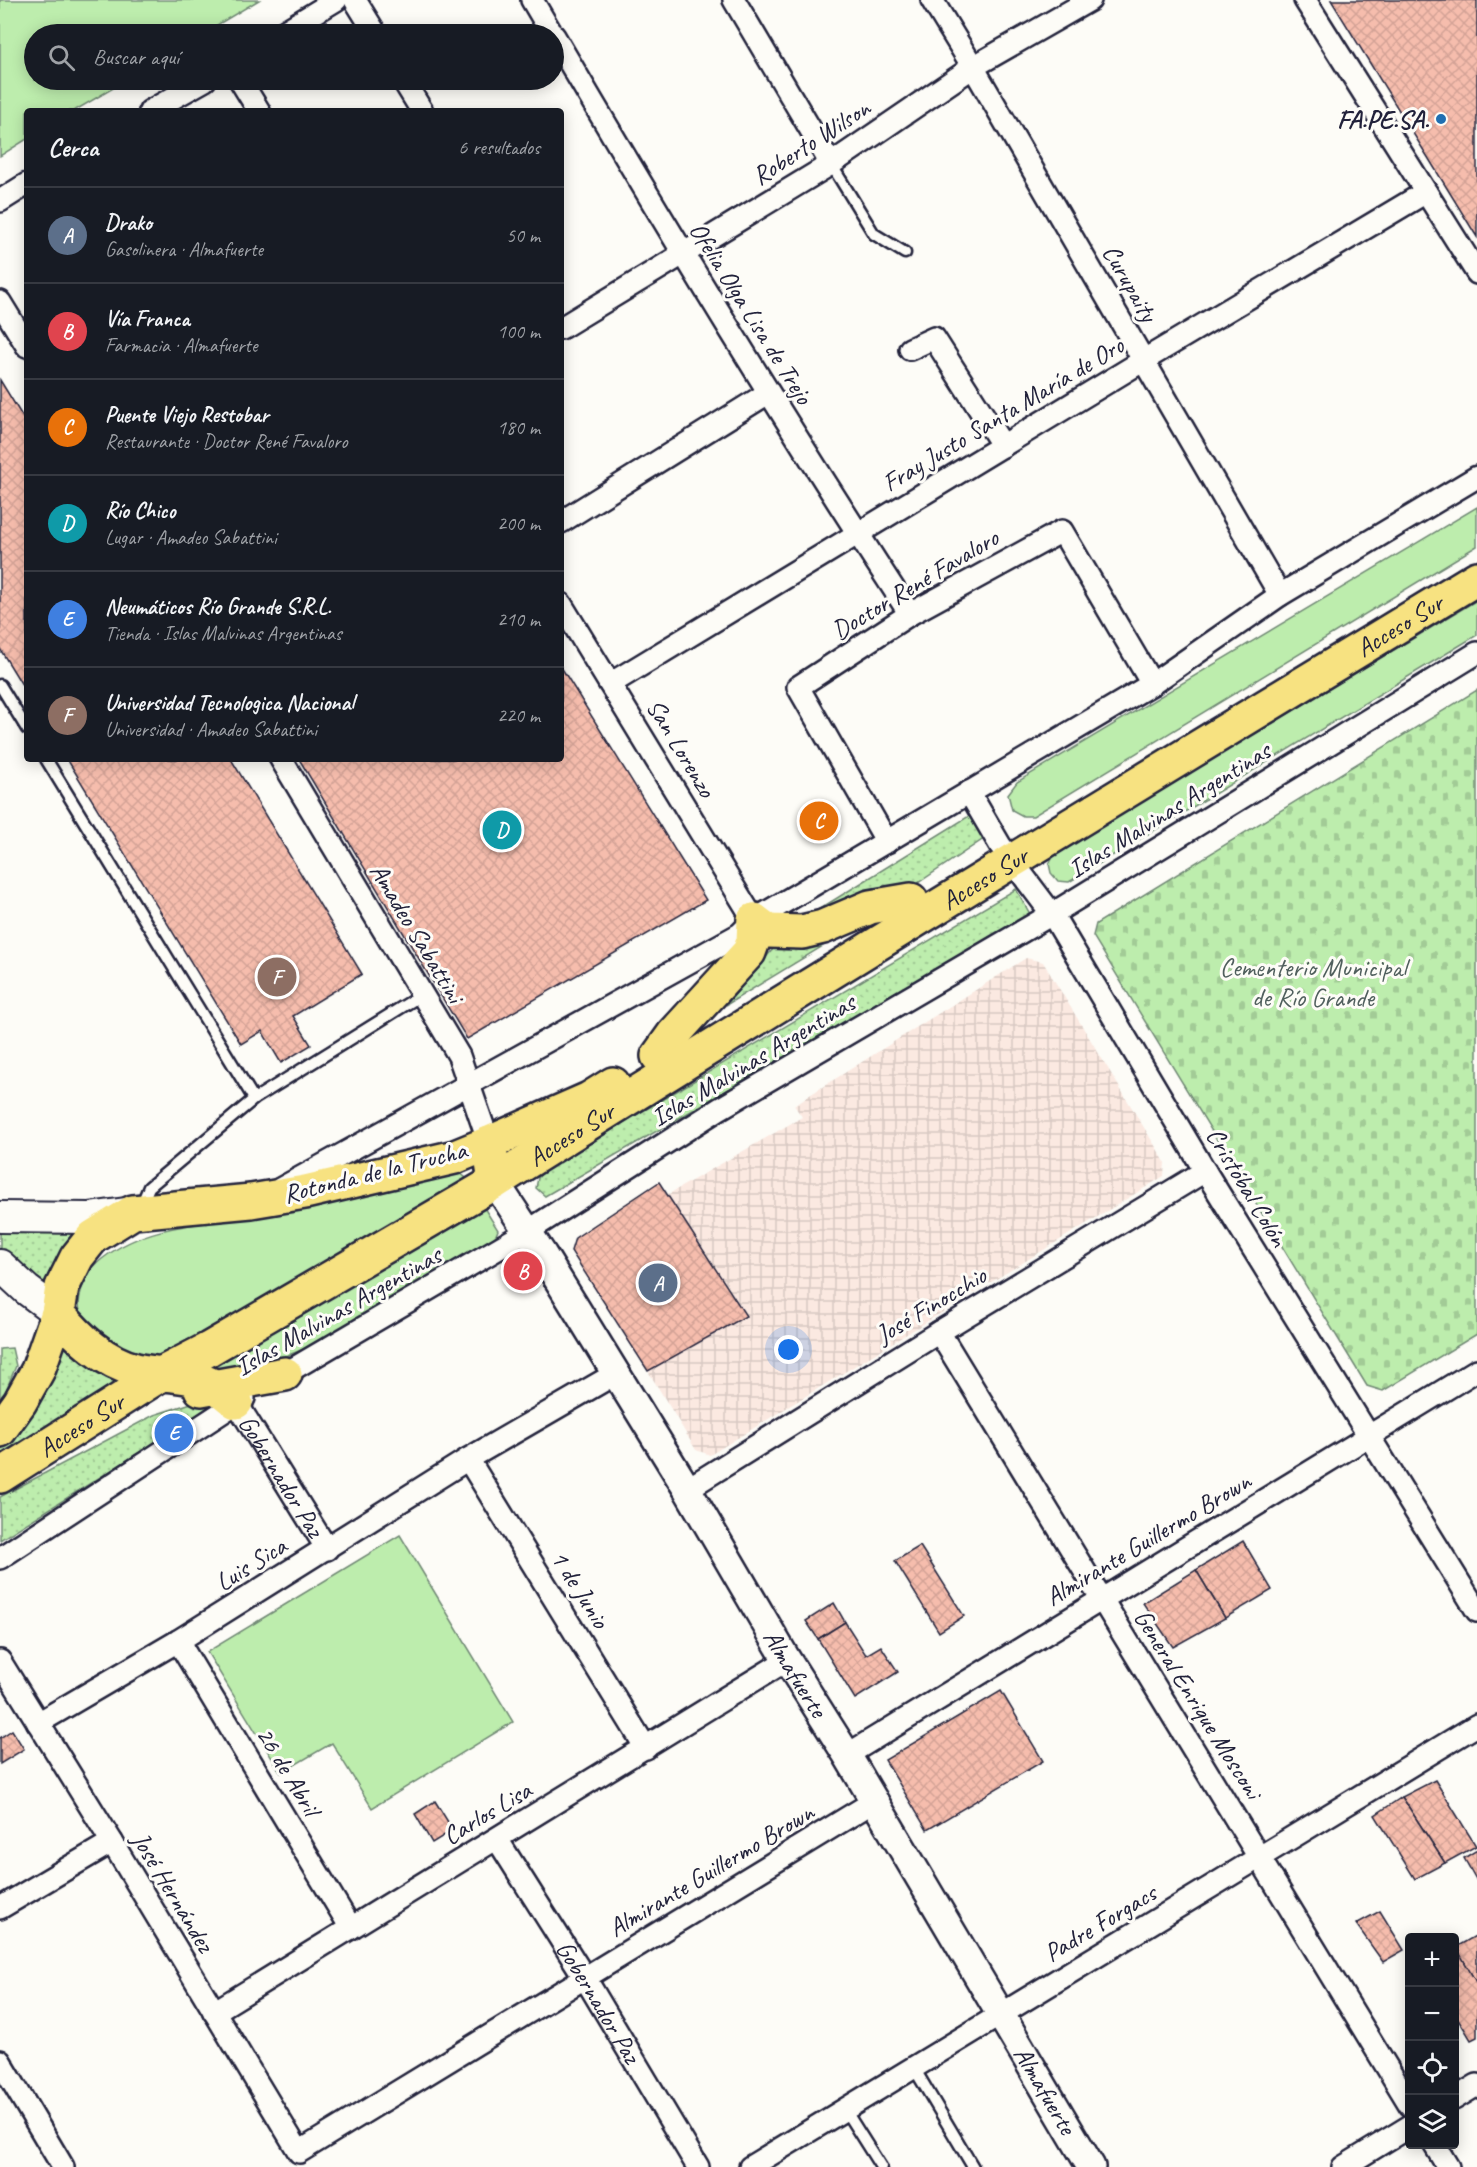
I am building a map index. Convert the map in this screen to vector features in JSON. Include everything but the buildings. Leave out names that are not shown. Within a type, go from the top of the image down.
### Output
[{"type":"main road","name":"Acceso Sur","points":[[495,1182],[696,1055],[1006,853],[1477,556]]},
{"type":"main road","name":"Acceso Sur","points":[[489,1143],[589,1099],[911,900],[1006,853],[1477,578]]},
{"type":"main road","points":[[754,920],[770,931],[802,932],[823,927],[870,907],[911,900]]},
{"type":"main road","points":[[658,1056],[673,1035],[749,952],[753,941],[754,920]]},
{"type":"main road","name":"Rotonda de la Trucha","points":[[58,1313],[62,1287],[77,1257],[93,1237],[136,1211],[251,1201],[334,1186],[445,1160],[489,1143],[495,1182],[219,1343],[163,1373]]},
{"type":"main road","points":[[0,1217],[89,1218],[136,1211]]},
{"type":"main road","points":[[0,1265],[27,1290],[58,1313],[75,1333],[97,1351],[135,1369],[195,1378],[225,1394]]},
{"type":"main road","name":"Acceso Sur","points":[[0,1430],[20,1402],[38,1370],[58,1313]]},
{"type":"main road","name":"Acceso Sur","points":[[0,1476],[163,1373]]},
{"type":"main road","points":[[65,1437],[160,1398],[225,1394],[285,1374]]},
{"type":"street","points":[[296,24],[336,0]]},
{"type":"street","points":[[355,0],[370,24]]},
{"type":"street","name":"Ofelia Olga Lisa de Trejo","points":[[532,0],[546,24]]},
{"type":"street","points":[[734,0],[831,164]]},
{"type":"street","name":"Curupaity","points":[[932,0],[974,67],[1280,595]]},
{"type":"street","name":"Roberto Wilson","points":[[564,326],[831,164],[974,67],[1090,0]]},
{"type":"street","points":[[1305,0],[1477,273]]},
{"type":"street","name":"Ofelia Olga Lisa de Trejo","points":[[564,54],[682,254],[910,614]]},
{"type":"street","points":[[155,108],[187,90]]},
{"type":"street","points":[[246,90],[257,108]]},
{"type":"street","points":[[409,90],[420,108]]},
{"type":"street","points":[[0,201],[24,186]]},
{"type":"street","name":"Fray Justo Santa María de Oro","points":[[610,684],[1426,192]]},
{"type":"street","points":[[0,302],[24,341]]},
{"type":"street","points":[[910,349],[934,338],[1003,446]]},
{"type":"street","points":[[564,520],[768,393]]},
{"type":"street","points":[[251,1201],[280,1189],[740,934],[754,920],[1152,684],[1280,595],[1477,477]]},
{"type":"street","name":"Doctor René Favaloro","points":[[887,842],[798,687],[910,614],[1062,531],[1152,684]]},
{"type":"street","name":"San Lorenzo","points":[[564,609],[754,920]]},
{"type":"street","name":"Islas Malvinas Argentinas","points":[[285,1374],[528,1231],[719,1109],[1052,914],[1477,652]]},
{"type":"street","name":"Amadeo Sabattini","points":[[283,762],[459,1056],[489,1143]]},
{"type":"street","name":"Cristóbal Colón","points":[[969,792],[1006,853],[1052,914],[1205,1171],[1477,1611]]},
{"type":"street","name":"José Finocchio","points":[[687,1488],[1205,1171]]},
{"type":"street","name":"Almafuerte","points":[[495,1182],[528,1231],[687,1488],[1091,2167]]},
{"type":"street","name":"General Enrique Mosconi","points":[[939,1332],[1405,2097]]},
{"type":"street","name":"Almirante Guillermo Brown","points":[[847,1755],[1477,1370]]},
{"type":"street","name":"Luis Sica","points":[[38,1723],[178,1641],[468,1459],[615,1374]]},
{"type":"street","name":"Islas Malvinas Argentinas","points":[[0,1558],[225,1394]]},
{"type":"street","name":"Gobernador Paz","points":[[225,1394],[327,1549]]},
{"type":"street","name":"1 de Junio","points":[[468,1459],[646,1748]]},
{"type":"street","name":"26 de Abril","points":[[178,1641],[351,1928]]},
{"type":"street","name":"Carlos Lisa","points":[[214,2012],[788,1660]]},
{"type":"street","name":"José Hernández","points":[[0,1661],[299,2152]]},
{"type":"street","name":"Padre Forgacs","points":[[753,2166],[1477,1725]]},
{"type":"street","name":"Almirante Guillermo Brown","points":[[299,2152],[873,1802]]},
{"type":"street","name":"Gobernador Paz","points":[[496,1839],[585,1978],[698,2167]]},
{"type":"street","points":[[0,1908],[112,1842]]},
{"type":"street","points":[[0,2061],[6,2086],[63,2167]]},
{"type":"street","points":[[1459,2096],[1477,2085]]},
{"type":"street","points":[[1343,2167],[1405,2129]]},
{"type":"street","points":[[1437,2149],[1448,2167]]},
{"type":"lane","points":[[831,164],[874,234],[904,253]]},
{"type":"lane","points":[[0,685],[24,724]]},
{"type":"lane","points":[[47,762],[254,1099]]},
{"type":"lane","points":[[136,1211],[149,1187],[254,1099],[423,994]]},
{"type":"lane","points":[[914,2068],[973,2167]]},
{"type":"lane","points":[[845,2110],[881,2167]]},
{"type":"shaded area","points":[[1026,958],[1043,962],[1165,1162],[1164,1176],[710,1455],[696,1450],[648,1371],[746,1315],[667,1195],[802,1117],[794,1105]]},
{"type":"green space","points":[[0,0],[259,0],[219,24],[24,24],[24,90],[110,90],[79,108],[24,108],[24,141],[0,156]]},
{"type":"green space","points":[[1477,507],[1477,546],[1033,816],[1023,816],[1012,810],[1008,794],[1017,782]]},
{"type":"green space","points":[[1477,600],[1477,635],[1069,882],[1058,881],[1051,873],[1049,864],[1055,854]]},
{"type":"green space","name":"Cementerio Municipal de Río Grande","points":[[1477,690],[1477,1334],[1383,1391],[1367,1386],[1093,936],[1096,924]]},
{"type":"green space","points":[[969,816],[985,838],[909,889],[872,893],[813,913]]},
{"type":"green space","points":[[1016,889],[1030,914],[545,1196],[536,1188],[538,1178],[544,1170]]},
{"type":"green space","points":[[778,943],[828,943],[726,1005]]},
{"type":"green space","points":[[459,1172],[466,1178],[467,1185],[186,1346],[160,1356],[141,1358],[131,1356],[93,1331],[82,1319],[79,1300],[81,1291],[95,1265],[120,1247],[140,1238],[181,1226],[267,1214]]},
{"type":"green space","points":[[481,1203],[498,1230],[492,1240],[304,1349],[268,1363],[203,1372]]},
{"type":"green space","points":[[0,1229],[89,1232],[44,1292],[16,1261],[0,1249]]},
{"type":"green space","points":[[61,1333],[111,1378],[126,1387],[0,1464],[0,1451],[18,1427]]},
{"type":"green space","points":[[12,1348],[16,1366],[0,1404],[0,1349]]},
{"type":"green space","points":[[210,1397],[223,1400],[0,1540],[0,1497],[154,1415]]},
{"type":"green space","points":[[400,1535],[513,1722],[372,1808],[332,1743],[281,1773],[207,1652]]},
{"type":"place","name":"FA.PE.SA.","points":[[1441,119]]},
{"type":"place","name":"Puente Viejo Restobar","points":[[819,821]]},
{"type":"place","name":"Río Chico","points":[[502,830]]},
{"type":"place","name":"Universidad Tecnologica Nacional","points":[[277,977]]},
{"type":"place","name":"Vía Franca","points":[[523,1271]]},
{"type":"place","name":"Drako","points":[[658,1283]]},
{"type":"place","name":"Neumáticos Río Grande S.R.L.","points":[[174,1433]]}]
